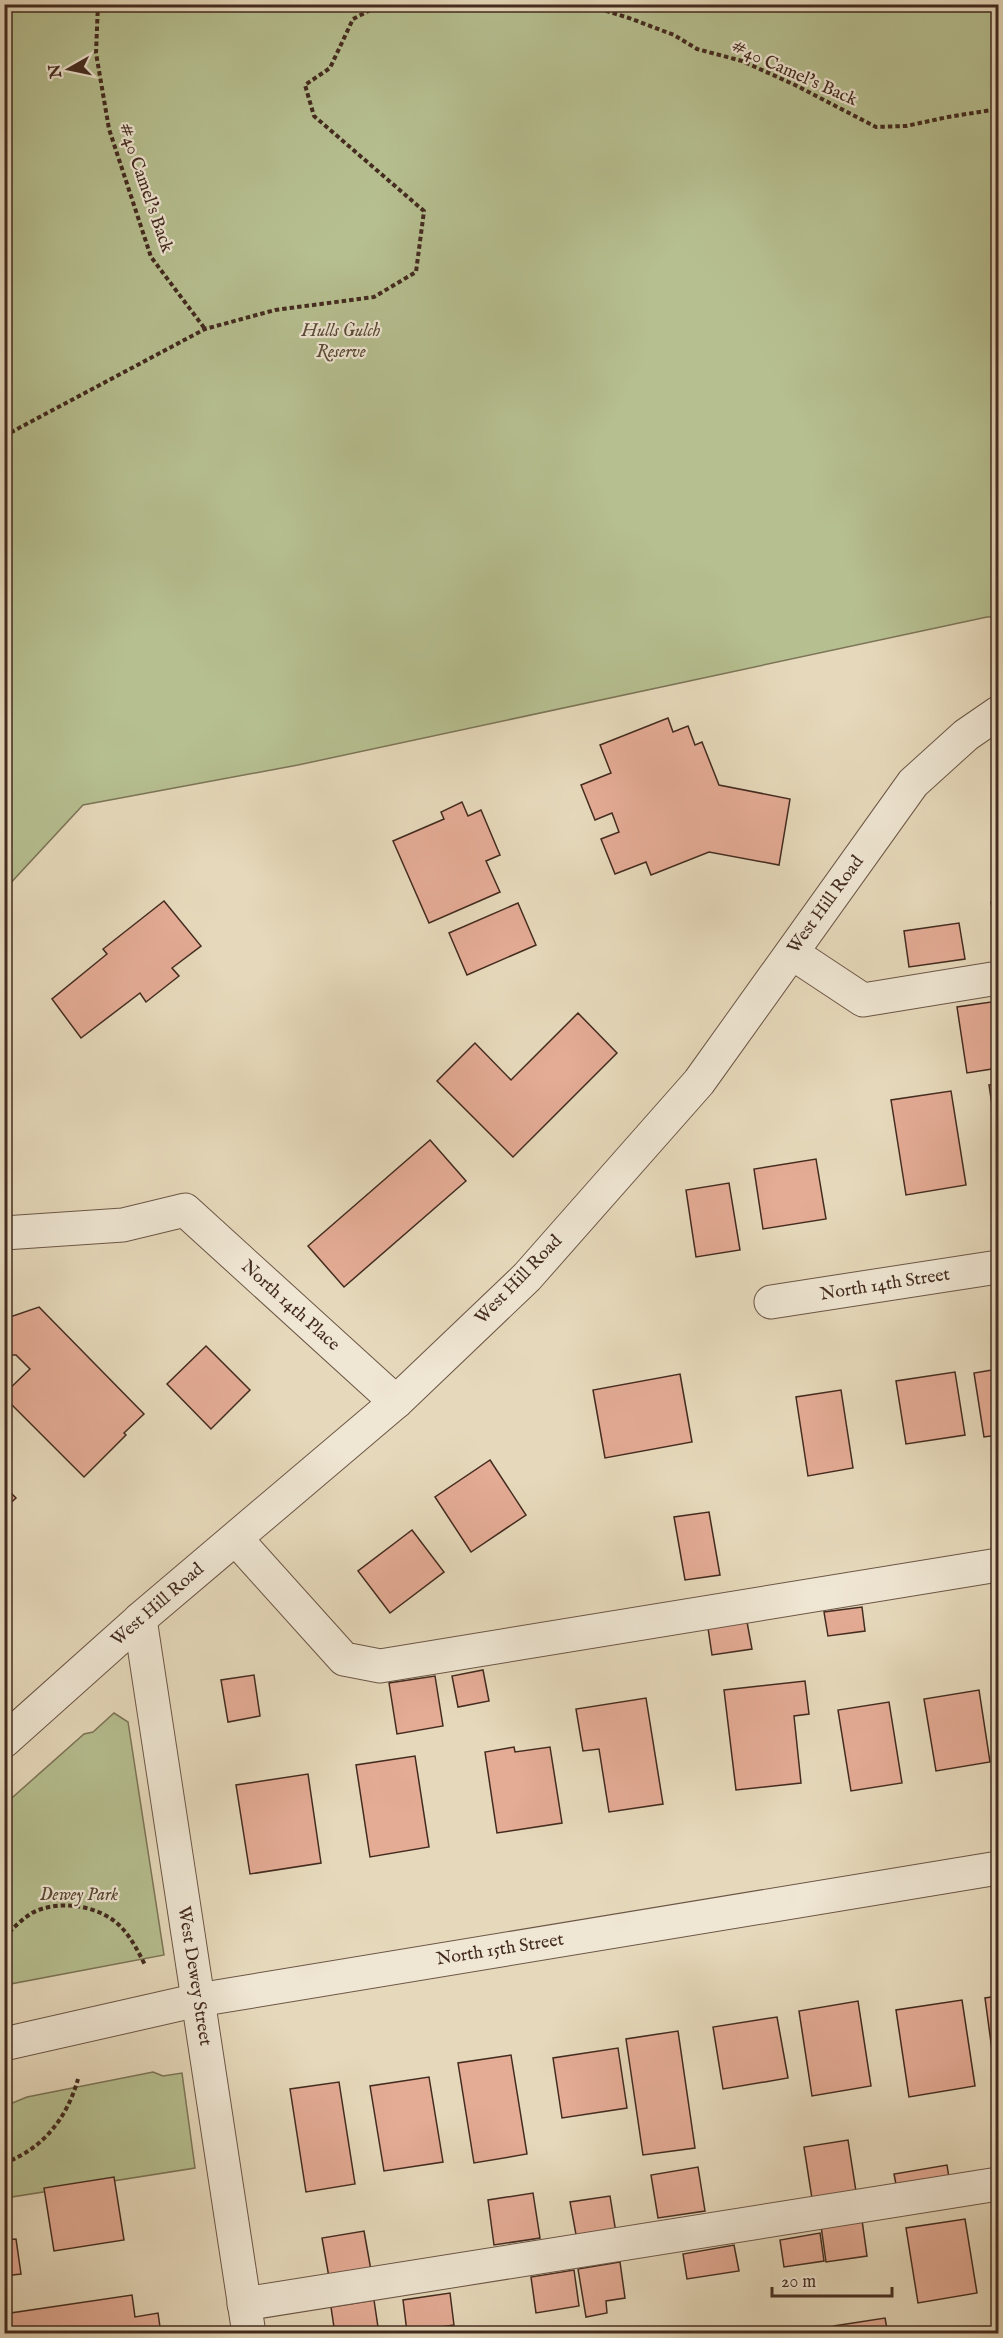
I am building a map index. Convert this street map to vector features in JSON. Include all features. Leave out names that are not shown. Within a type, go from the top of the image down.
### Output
[{"type":"street","name":"West Hill Road","points":[[4,1741],[140,1619],[396,1402],[527,1277],[699,1083],[913,783],[954,746],[999,713]]},
{"type":"street","points":[[792,953],[863,1000],[999,978]]},
{"type":"street","name":"North 14th Place","points":[[4,1233],[123,1225],[185,1210],[396,1402]]},
{"type":"street","name":"North 14th Street","points":[[771,1302],[999,1267]]},
{"type":"street","points":[[236,1539],[344,1659],[380,1666],[999,1565]]},
{"type":"street","name":"West Dewey Street","points":[[140,1619],[246,2319]]},
{"type":"street","name":"North 15th Street","points":[[4,2044],[198,2000],[999,1868]]},
{"type":"street","points":[[246,2319],[999,2184]]},
{"type":"path","points":[[93,4],[98,12]]},
{"type":"path","name":"#40 Camel's Back","points":[[98,4],[96,53],[109,129],[151,257],[205,329]]},
{"type":"path","points":[[4,436],[205,329],[275,310],[374,297],[416,272],[424,211],[314,116],[305,85],[330,68],[352,19],[382,4]]},
{"type":"path","name":"#40 Camel's Back","points":[[584,4],[629,18],[674,36],[697,49],[742,61],[876,126],[890,128],[906,126],[999,109]]},
{"type":"path","points":[[4,1938],[17,1923],[34,1912],[67,1905],[85,1908],[105,1915],[119,1925],[145,1965]]},
{"type":"path","points":[[4,2163],[23,2156],[45,2138],[73,2099],[78,2079]]},
{"type":"green space","name":"Hulls Gulch Reserve","points":[[5,4],[998,5],[998,617],[987,617],[298,765],[83,805],[5,889]]},
{"type":"green space","name":"Dewey Park","points":[[114,1713],[128,1722],[164,1955],[5,1985],[5,1804],[84,1734],[93,1732]]},
{"type":"green space","points":[[153,2072],[163,2076],[182,2073],[195,2168],[5,2198],[5,2106],[27,2097]]},
{"type":"building","points":[[668,718],[673,732],[688,726],[695,745],[702,742],[719,785],[790,799],[779,865],[709,852],[651,875],[646,862],[615,874],[601,839],[619,832],[612,813],[595,820],[581,785],[611,773],[600,745]]},
{"type":"building","points":[[462,802],[468,816],[481,810],[500,855],[486,861],[500,892],[429,923],[393,841],[444,819],[441,812]]},
{"type":"building","points":[[164,901],[201,946],[172,968],[179,976],[146,1002],[140,993],[81,1038],[52,999],[107,954],[103,949]]},
{"type":"building","points":[[998,901],[998,948],[991,902]]},
{"type":"building","points":[[518,903],[536,945],[467,975],[449,933]]},
{"type":"building","points":[[959,923],[965,959],[909,967],[904,931]]},
{"type":"building","points":[[998,1001],[998,1068],[967,1073],[957,1007]]},
{"type":"building","points":[[578,1013],[617,1053],[513,1157],[437,1081],[475,1043],[511,1080]]},
{"type":"building","points":[[998,1084],[998,1145],[989,1085]]},
{"type":"building","points":[[951,1091],[966,1185],[906,1195],[891,1100]]},
{"type":"building","points":[[430,1140],[466,1181],[344,1287],[308,1246]]},
{"type":"building","points":[[816,1159],[826,1219],[763,1229],[754,1169]]},
{"type":"building","points":[[729,1183],[740,1250],[696,1257],[686,1190]]},
{"type":"building","points":[[39,1307],[144,1414],[84,1477],[4,1397],[4,1394],[30,1369],[16,1355],[4,1355],[4,1319]]},
{"type":"building","points":[[206,1346],[250,1390],[211,1429],[167,1384]]},
{"type":"building","points":[[998,1369],[998,1435],[984,1437],[974,1373]]},
{"type":"building","points":[[955,1372],[965,1435],[906,1444],[896,1381]]},
{"type":"building","points":[[680,1374],[692,1442],[605,1458],[593,1390]]},
{"type":"building","points":[[841,1390],[853,1468],[808,1476],[796,1397]]},
{"type":"building","points":[[490,1460],[526,1515],[471,1552],[435,1497]]},
{"type":"building","points":[[4,1486],[16,1498],[4,1509]]},
{"type":"building","points":[[709,1512],[720,1575],[685,1580],[674,1517]]},
{"type":"building","points":[[412,1530],[444,1572],[390,1613],[358,1571]]},
{"type":"building","points":[[862,1607],[865,1631],[828,1636],[824,1612]]},
{"type":"building","points":[[747,1622],[752,1649],[712,1655],[708,1628]]},
{"type":"building","points":[[483,1670],[489,1701],[458,1707],[452,1676]]},
{"type":"building","points":[[254,1675],[260,1716],[228,1722],[221,1680]]},
{"type":"building","points":[[435,1676],[443,1726],[397,1734],[389,1683]]},
{"type":"building","points":[[805,1681],[809,1714],[794,1716],[801,1783],[736,1790],[724,1690]]},
{"type":"building","points":[[979,1690],[990,1762],[936,1771],[924,1699]]},
{"type":"building","points":[[646,1698],[663,1804],[609,1812],[599,1749],[583,1751],[576,1709]]},
{"type":"building","points":[[889,1702],[902,1783],[851,1791],[838,1710]]},
{"type":"building","points":[[514,1747],[515,1752],[550,1747],[562,1823],[497,1833],[485,1752]]},
{"type":"building","points":[[415,1756],[429,1847],[370,1857],[356,1765]]},
{"type":"building","points":[[308,1774],[321,1863],[250,1874],[236,1785]]},
{"type":"building","points":[[998,1996],[998,2095],[985,1998]]},
{"type":"building","points":[[962,2000],[975,2086],[909,2097],[896,2010]]},
{"type":"building","points":[[858,2001],[871,2086],[812,2096],[799,2011]]},
{"type":"building","points":[[777,2017],[788,2078],[723,2089],[713,2027]]},
{"type":"building","points":[[678,2031],[695,2148],[643,2155],[626,2039]]},
{"type":"building","points":[[618,2048],[627,2108],[562,2118],[553,2058]]},
{"type":"building","points":[[511,2055],[527,2154],[474,2163],[458,2063]]},
{"type":"building","points":[[429,2077],[443,2162],[384,2171],[370,2086]]},
{"type":"building","points":[[339,2082],[355,2184],[306,2192],[290,2089]]},
{"type":"building","points":[[848,2140],[857,2198],[813,2205],[804,2147]]},
{"type":"building","points":[[947,2165],[951,2191],[899,2200],[894,2174]]},
{"type":"building","points":[[698,2167],[705,2211],[658,2218],[651,2175]]},
{"type":"building","points":[[114,2177],[124,2240],[54,2251],[44,2188]]},
{"type":"building","points":[[533,2193],[540,2238],[494,2245],[488,2200]]},
{"type":"building","points":[[610,2196],[616,2233],[577,2240],[570,2202]]},
{"type":"building","points":[[965,2219],[977,2293],[918,2303],[906,2228]]},
{"type":"building","points":[[862,2220],[867,2256],[826,2262],[821,2226]]},
{"type":"building","points":[[364,2231],[372,2276],[330,2283],[322,2238]]},
{"type":"building","points":[[820,2233],[824,2261],[784,2267],[780,2240]]},
{"type":"building","points":[[16,2239],[21,2274],[4,2276],[4,2240]]},
{"type":"building","points":[[734,2245],[739,2271],[687,2279],[683,2254]]},
{"type":"building","points":[[620,2262],[625,2298],[606,2301],[607,2313],[586,2317],[578,2269]]},
{"type":"building","points":[[574,2270],[579,2306],[536,2313],[531,2277]]},
{"type":"building","points":[[450,2293],[454,2325],[407,2332],[403,2300]]},
{"type":"building","points":[[132,2295],[135,2317],[158,2313],[161,2334],[4,2334],[4,2314]]},
{"type":"building","points":[[374,2300],[379,2334],[335,2334],[331,2307]]},
{"type":"building","points":[[885,2318],[888,2334],[835,2334],[834,2326]]}]
